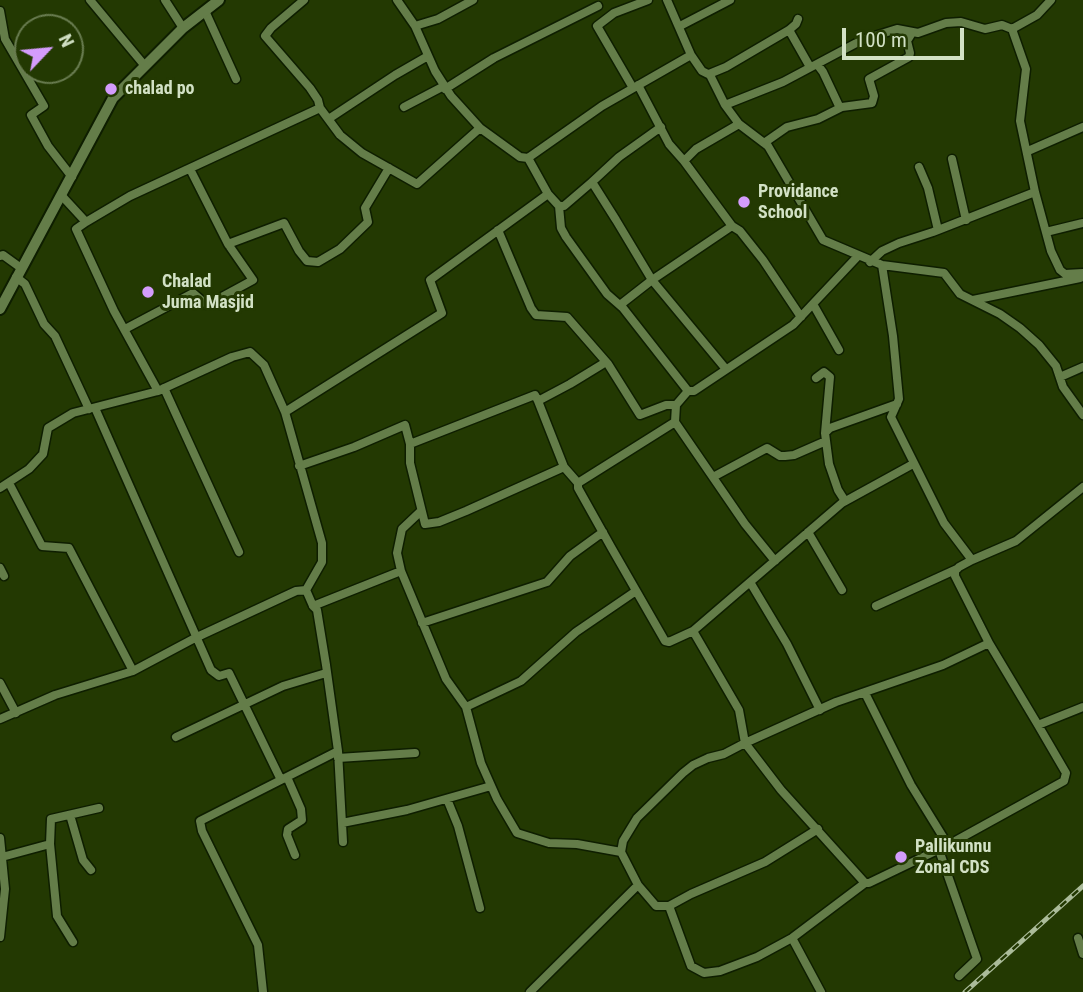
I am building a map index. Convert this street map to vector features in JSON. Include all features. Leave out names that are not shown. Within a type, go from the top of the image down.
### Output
[{"type":"main road","points":[[0,309],[113,98],[183,28],[219,0]]},
{"type":"street","points":[[90,0],[145,66]]},
{"type":"street","points":[[165,0],[183,28]]},
{"type":"street","points":[[304,0],[265,36],[310,88],[320,108],[341,135],[362,153],[417,184],[480,128]]},
{"type":"street","points":[[397,0],[415,26],[444,88],[480,128],[520,158],[528,158],[602,106],[691,55]]},
{"type":"street","points":[[415,26],[438,19],[473,0]]},
{"type":"street","points":[[648,0],[614,13],[597,26],[669,144],[732,226],[740,231],[763,260],[802,317]]},
{"type":"street","points":[[667,0],[691,55],[702,71],[709,74],[725,105],[739,124],[764,142],[823,240],[870,262],[944,272],[960,294],[1000,314],[1039,345],[1056,366],[1063,387],[1083,415]]},
{"type":"street","points":[[680,26],[730,0]]},
{"type":"street","points":[[1012,29],[1037,15],[1051,0]]},
{"type":"street","points":[[404,107],[598,6]]},
{"type":"street","points":[[0,11],[3,41],[44,106],[31,115],[59,163],[72,177]]},
{"type":"street","points":[[205,11],[236,79]]},
{"type":"street","points":[[709,74],[789,30],[798,19]]},
{"type":"street","points":[[725,105],[783,82],[862,40],[897,29],[912,33],[946,23],[961,22],[985,29],[1002,25],[1012,29],[1026,69],[1020,121],[1051,251],[1060,270],[1065,274],[1083,275]]},
{"type":"street","points":[[789,30],[813,65],[824,72],[840,108]]},
{"type":"street","points":[[764,142],[787,127],[818,119],[854,104],[872,103],[874,96],[869,79],[909,57],[906,41],[912,33]]},
{"type":"street","points":[[330,118],[428,56]]},
{"type":"street","points":[[239,552],[161,390],[114,311],[76,229],[130,196],[320,108]]},
{"type":"street","points":[[684,161],[695,149],[739,124]]},
{"type":"street","points":[[559,205],[570,202],[619,157],[661,127]]},
{"type":"street","points":[[1028,151],[1083,127]]},
{"type":"street","points":[[528,158],[548,194],[559,205],[561,228],[566,237],[607,293],[620,305],[688,391]]},
{"type":"street","points":[[952,159],[966,220]]},
{"type":"street","points":[[919,167],[928,188],[938,230]]},
{"type":"street","points":[[228,244],[284,223],[307,261],[318,262],[340,249],[368,222],[365,208],[389,168]]},
{"type":"street","points":[[125,330],[193,293],[207,305],[253,280],[228,244],[190,169]]},
{"type":"street","points":[[592,182],[652,280],[725,368]]},
{"type":"street","points":[[870,262],[882,251],[1035,192]]},
{"type":"street","points":[[285,412],[442,313],[430,280],[548,194]]},
{"type":"street","points":[[62,196],[86,222]]},
{"type":"street","points":[[1046,232],[1083,223]]},
{"type":"street","points":[[620,305],[732,226]]},
{"type":"street","points":[[498,230],[531,309],[536,315],[567,317],[606,362],[640,415],[666,405],[676,405]]},
{"type":"street","points":[[0,256],[3,255],[18,273],[44,324],[55,336],[92,409],[211,670],[219,676],[229,673],[252,723],[301,809],[302,820],[288,829],[286,835],[295,855]]},
{"type":"street","points":[[775,561],[745,524],[674,422],[676,405],[688,391],[694,391],[725,368],[793,326],[858,256]]},
{"type":"street","points":[[883,265],[899,400],[891,417],[944,523],[972,560]]},
{"type":"street","points":[[973,300],[1083,275]]},
{"type":"street","points":[[813,304],[839,350]]},
{"type":"street","points":[[0,488],[29,469],[43,454],[48,428],[73,413],[161,390],[232,357],[250,352],[264,365],[285,412],[323,543],[322,562],[306,590]]},
{"type":"street","points":[[538,401],[606,362]]},
{"type":"street","points":[[1060,377],[1083,367]]},
{"type":"street","points":[[816,377],[824,372],[830,377],[826,437],[830,464],[845,501]]},
{"type":"street","points":[[410,444],[535,395],[564,467],[578,483],[578,488],[636,591],[668,642],[693,631],[845,501],[914,464]]},
{"type":"street","points":[[713,477],[767,448],[780,456],[794,455],[826,437],[830,428],[897,404]]},
{"type":"street","points":[[578,483],[674,422]]},
{"type":"street","points":[[299,466],[354,447],[405,425],[410,444],[410,463],[425,524],[439,522],[564,467]]},
{"type":"street","points":[[9,483],[42,546],[69,548],[133,671]]},
{"type":"street","points":[[876,607],[1016,541],[1083,487]]},
{"type":"street","points":[[421,511],[402,529],[397,553],[401,570],[446,680],[466,707],[481,763],[491,786],[517,833],[549,843],[577,844],[621,852]]},
{"type":"street","points":[[422,623],[547,582],[570,555],[603,532]]},
{"type":"street","points":[[808,532],[842,590]]},
{"type":"street","points":[[669,906],[691,966],[704,973],[720,971],[757,957],[792,938],[865,883],[939,850],[1064,781],[1066,773],[989,643],[955,576],[957,569]]},
{"type":"street","points":[[313,606],[401,570]]},
{"type":"street","points":[[750,582],[787,644],[820,709]]},
{"type":"street","points":[[0,719],[55,695],[133,671],[195,638],[296,591],[306,590]]},
{"type":"street","points":[[306,590],[317,610],[338,754],[343,842]]},
{"type":"street","points":[[466,707],[521,681],[576,632],[636,591]]},
{"type":"street","points":[[693,631],[739,710],[746,743],[781,790],[865,883]]},
{"type":"street","points":[[818,829],[765,862],[669,906],[656,906],[638,885],[621,852],[623,841],[637,818],[693,765],[724,754],[820,709],[943,665],[989,643]]},
{"type":"street","points":[[176,737],[283,685],[326,673]]},
{"type":"street","points":[[0,683],[16,713]]},
{"type":"street","points":[[865,693],[911,785],[948,845]]},
{"type":"street","points":[[1038,725],[1083,707]]},
{"type":"street","points":[[263,992],[258,945],[202,831],[200,821],[338,754],[415,753]]},
{"type":"street","points":[[342,822],[407,810],[491,786]]},
{"type":"street","points":[[447,799],[458,826],[480,908]]},
{"type":"street","points":[[73,942],[57,916],[50,844],[51,819],[99,808]]},
{"type":"street","points":[[70,815],[83,860],[91,870]]},
{"type":"street","points":[[0,838],[5,889],[0,937]]},
{"type":"street","points":[[2,857],[50,844]]},
{"type":"street","points":[[939,850],[977,959],[958,976]]},
{"type":"street","points":[[530,992],[557,962],[638,885]]},
{"type":"street","points":[[792,938],[821,992]]},
{"type":"street","points":[[1078,939],[1083,954]]},
{"type":"railway","points":[[965,992],[1083,886]]},
{"type":"place","name":"chalad po","points":[[111,89]]},
{"type":"place","name":"Providance School","points":[[744,202]]},
{"type":"place","name":"Chalad Juma Masjid","points":[[148,292]]},
{"type":"place","name":"Pallikunnu Zonal CDS","points":[[901,857]]}]
